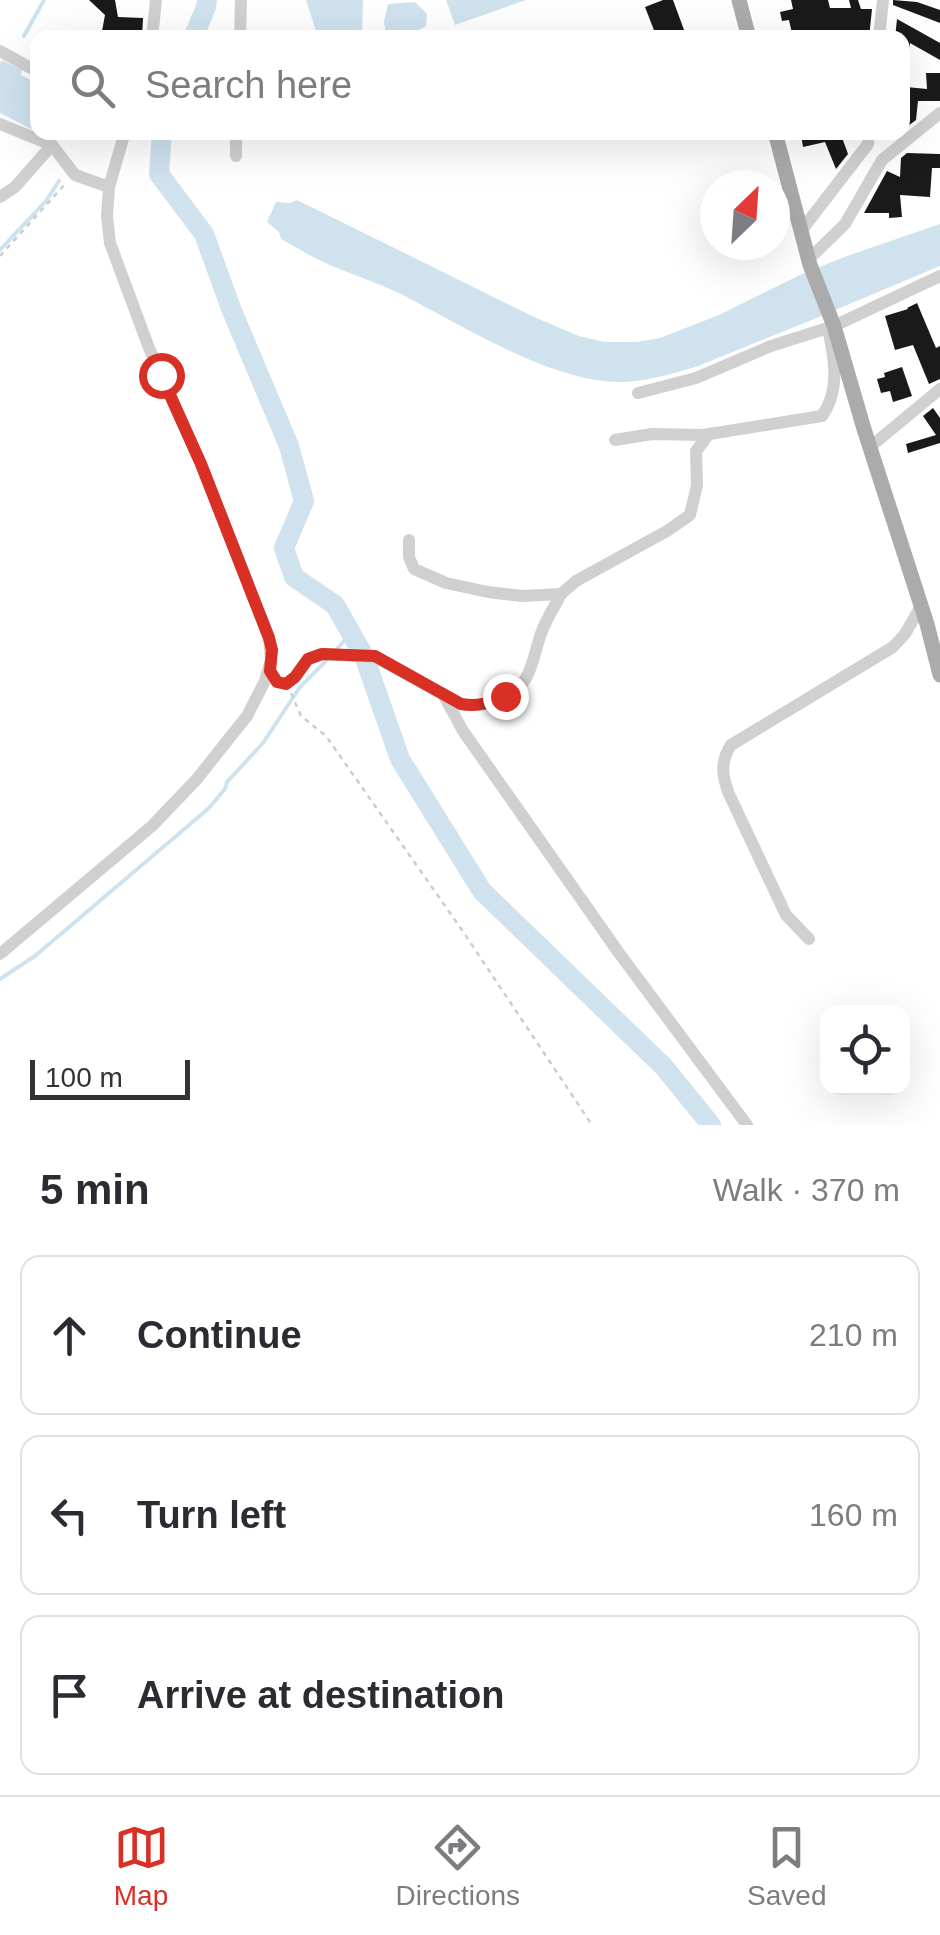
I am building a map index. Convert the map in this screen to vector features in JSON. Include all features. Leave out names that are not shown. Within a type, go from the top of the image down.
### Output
[{"type":"main road","points":[[739,0],[747,30]]},
{"type":"main road","points":[[777,140],[809,262],[940,675]]},
{"type":"street","points":[[153,30],[156,0]]},
{"type":"street","points":[[240,30],[242,0]]},
{"type":"street","points":[[880,30],[884,0]]},
{"type":"street","points":[[0,51],[30,68]]},
{"type":"street","points":[[910,137],[940,113]]},
{"type":"street","points":[[0,124],[30,137]]},
{"type":"street","points":[[38,140],[52,146],[75,175],[110,187]]},
{"type":"street","points":[[0,954],[177,801],[247,716],[270,671],[269,638],[122,278],[108,227],[110,187],[123,140]]},
{"type":"street","points":[[236,140],[236,156]]},
{"type":"street","points":[[801,231],[867,140]]},
{"type":"street","points":[[869,140],[882,160]]},
{"type":"street","points":[[809,262],[845,224],[882,160],[907,140]]},
{"type":"street","points":[[0,197],[15,187],[52,146]]},
{"type":"street","points":[[638,393],[696,378],[940,276]]},
{"type":"street","points":[[615,440],[652,434],[709,434],[822,416],[835,390],[831,324]]},
{"type":"street","points":[[870,447],[940,389]]},
{"type":"street","points":[[270,671],[277,682],[286,684],[308,659],[322,654],[375,656],[461,704],[474,706],[505,696],[526,678],[543,629],[561,594],[690,514],[697,484],[696,451],[709,434]]},
{"type":"street","points":[[409,540],[414,569],[446,584],[522,596],[561,594]]},
{"type":"street","points":[[809,939],[786,915],[729,794],[722,775],[724,755],[731,744],[892,647],[921,606]]},
{"type":"street","points":[[444,696],[463,731],[564,876],[747,1125]]},
{"type":"path","points":[[0,256],[75,175]]},
{"type":"path","points":[[290,692],[301,716],[326,736],[464,933],[592,1125]]},
{"type":"water","points":[[306,0],[363,0],[362,30],[316,30]]},
{"type":"water","points":[[446,0],[526,0],[455,25]]},
{"type":"water","points":[[415,2],[427,14],[426,26],[418,30],[385,30],[388,4]]},
{"type":"water","points":[[2,60],[22,70],[21,75],[30,80],[30,128],[0,113]]},
{"type":"water","points":[[297,200],[532,316],[604,342],[660,338],[719,315],[806,272],[824,315],[698,366],[633,381],[597,380],[508,350],[399,293],[321,261],[281,239],[267,222],[276,202]]},
{"type":"water","points":[[940,224],[940,266],[835,310],[817,268]]},
{"type":"building","points":[[89,0],[115,0],[118,17],[143,18],[142,30],[102,30],[105,15]]},
{"type":"building","points":[[673,0],[684,30],[654,30],[645,7]]},
{"type":"building","points":[[791,0],[828,0],[830,8],[851,8],[849,0],[858,0],[861,9],[872,9],[870,30],[791,30],[789,20],[782,21],[780,12],[793,9]]},
{"type":"building","points":[[893,0],[917,2],[940,10],[940,23],[893,5]]},
{"type":"building","points":[[897,19],[940,43],[940,60],[910,43],[910,30],[896,30]]},
{"type":"building","points":[[926,73],[940,73],[940,101],[918,101],[916,120],[910,124],[910,87],[927,89]]},
{"type":"building","points":[[802,140],[843,140],[848,154],[836,169],[825,142],[803,147]]},
{"type":"building","points":[[907,153],[940,154],[940,168],[932,168],[930,197],[900,195],[902,217],[864,213],[887,171],[900,177],[901,158]]},
{"type":"building","points":[[917,303],[936,348],[940,346],[940,379],[929,384],[913,345],[895,350],[885,316]]},
{"type":"building","points":[[902,367],[912,396],[893,402],[890,391],[881,393],[877,379]]},
{"type":"building","points":[[933,408],[940,418],[940,443],[908,453],[906,444],[936,435],[923,416]]},
{"type":"waterway","points":[[24,36],[44,0]]},
{"type":"waterway","points":[[196,30],[207,0]]},
{"type":"waterway","points":[[161,140],[159,174],[204,234],[289,446],[304,501],[284,548],[294,577],[335,605],[364,656],[400,759],[482,891],[664,1067],[711,1125]]},
{"type":"waterway","points":[[0,250],[46,201],[59,181]]},
{"type":"waterway","points":[[336,650],[351,633]]},
{"type":"waterway","points":[[0,979],[35,956],[209,808],[263,743],[300,687],[330,657]]},
{"type":"route","points":[[161,375],[201,464],[269,638],[270,671],[277,682],[286,684],[308,659],[322,654],[375,656],[461,704],[486,704],[505,696]]}]
